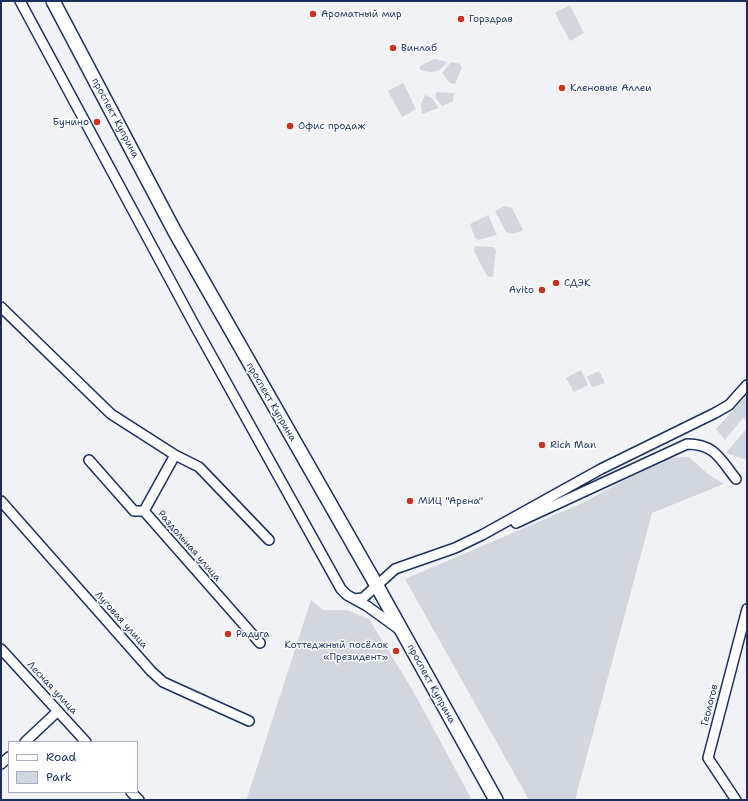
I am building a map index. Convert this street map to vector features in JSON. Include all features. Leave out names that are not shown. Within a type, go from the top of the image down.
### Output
[{"type":"main road","name":"проспект Куприна","points":[[53,1],[175,232],[377,586],[496,800]]},
{"type":"street","points":[[20,1],[195,326],[336,581],[347,595],[402,631]]},
{"type":"street","points":[[1,307],[111,414],[175,455],[199,467],[269,540]]},
{"type":"street","points":[[354,599],[363,598],[395,569],[455,548],[513,518],[601,469],[715,413],[729,405],[747,385]]},
{"type":"street","points":[[513,518],[516,523],[687,444],[701,444],[710,449],[736,479]]},
{"type":"street","name":"Раздольная улица","points":[[175,455],[144,511],[260,643]]},
{"type":"street","points":[[88,460],[134,511],[144,511]]},
{"type":"street","name":"Луговая улица","points":[[1,500],[151,671],[163,682],[249,721]]},
{"type":"street","name":"Геологов","points":[[736,800],[708,758],[747,609]]},
{"type":"street","name":"Лесная улица","points":[[1,650],[85,741]]},
{"type":"street","points":[[26,741],[58,712]]},
{"type":"green space","points":[[570,5],[584,33],[570,41],[555,13]]},
{"type":"green space","points":[[434,59],[447,62],[435,72],[428,72],[419,69],[420,66]]},
{"type":"green space","points":[[451,62],[460,64],[462,67],[455,84],[450,83],[442,73]]},
{"type":"green space","points":[[403,83],[416,109],[402,117],[388,91]]},
{"type":"green space","points":[[437,92],[454,93],[453,101],[442,106],[435,97]]},
{"type":"green space","points":[[425,95],[432,98],[439,108],[422,114],[421,104]]},
{"type":"green space","points":[[505,206],[512,208],[523,230],[514,234],[506,232],[495,211]]},
{"type":"green space","points":[[488,215],[497,235],[478,240],[475,238],[470,224]]},
{"type":"green space","points":[[475,246],[493,247],[496,250],[493,276],[487,276],[474,251]]},
{"type":"green space","points":[[581,370],[588,385],[574,392],[566,378]]},
{"type":"green space","points":[[599,371],[605,383],[592,387],[587,377]]},
{"type":"green space","points":[[747,395],[747,422],[743,418],[725,440],[716,429]]},
{"type":"green space","points":[[747,428],[747,460],[726,453]]},
{"type":"green space","points":[[689,457],[708,474],[724,484],[652,513],[575,800],[529,800],[405,579],[578,505],[667,458]]},
{"type":"green space","points":[[311,600],[323,610],[347,610],[369,619],[412,689],[472,800],[248,800],[247,798]]},
{"type":"place","name":"Ароматный мир","points":[[313,14]]},
{"type":"place","name":"Горздрав","points":[[461,19]]},
{"type":"place","name":"Винлаб","points":[[393,48]]},
{"type":"place","name":"Кленовые Аллеи","points":[[562,88]]},
{"type":"place","name":"Бунино","points":[[97,122]]},
{"type":"place","name":"Офис продаж","points":[[290,126]]},
{"type":"place","name":"СДЭК","points":[[556,283]]},
{"type":"place","name":"Avito","points":[[542,290]]},
{"type":"place","name":"Rich Man","points":[[542,445]]},
{"type":"place","name":"МИЦ \"Арена\"","points":[[410,501]]},
{"type":"place","name":"Радуга","points":[[228,634]]},
{"type":"place","name":"Коттеджный посёлок «Президент»","points":[[396,651]]}]
